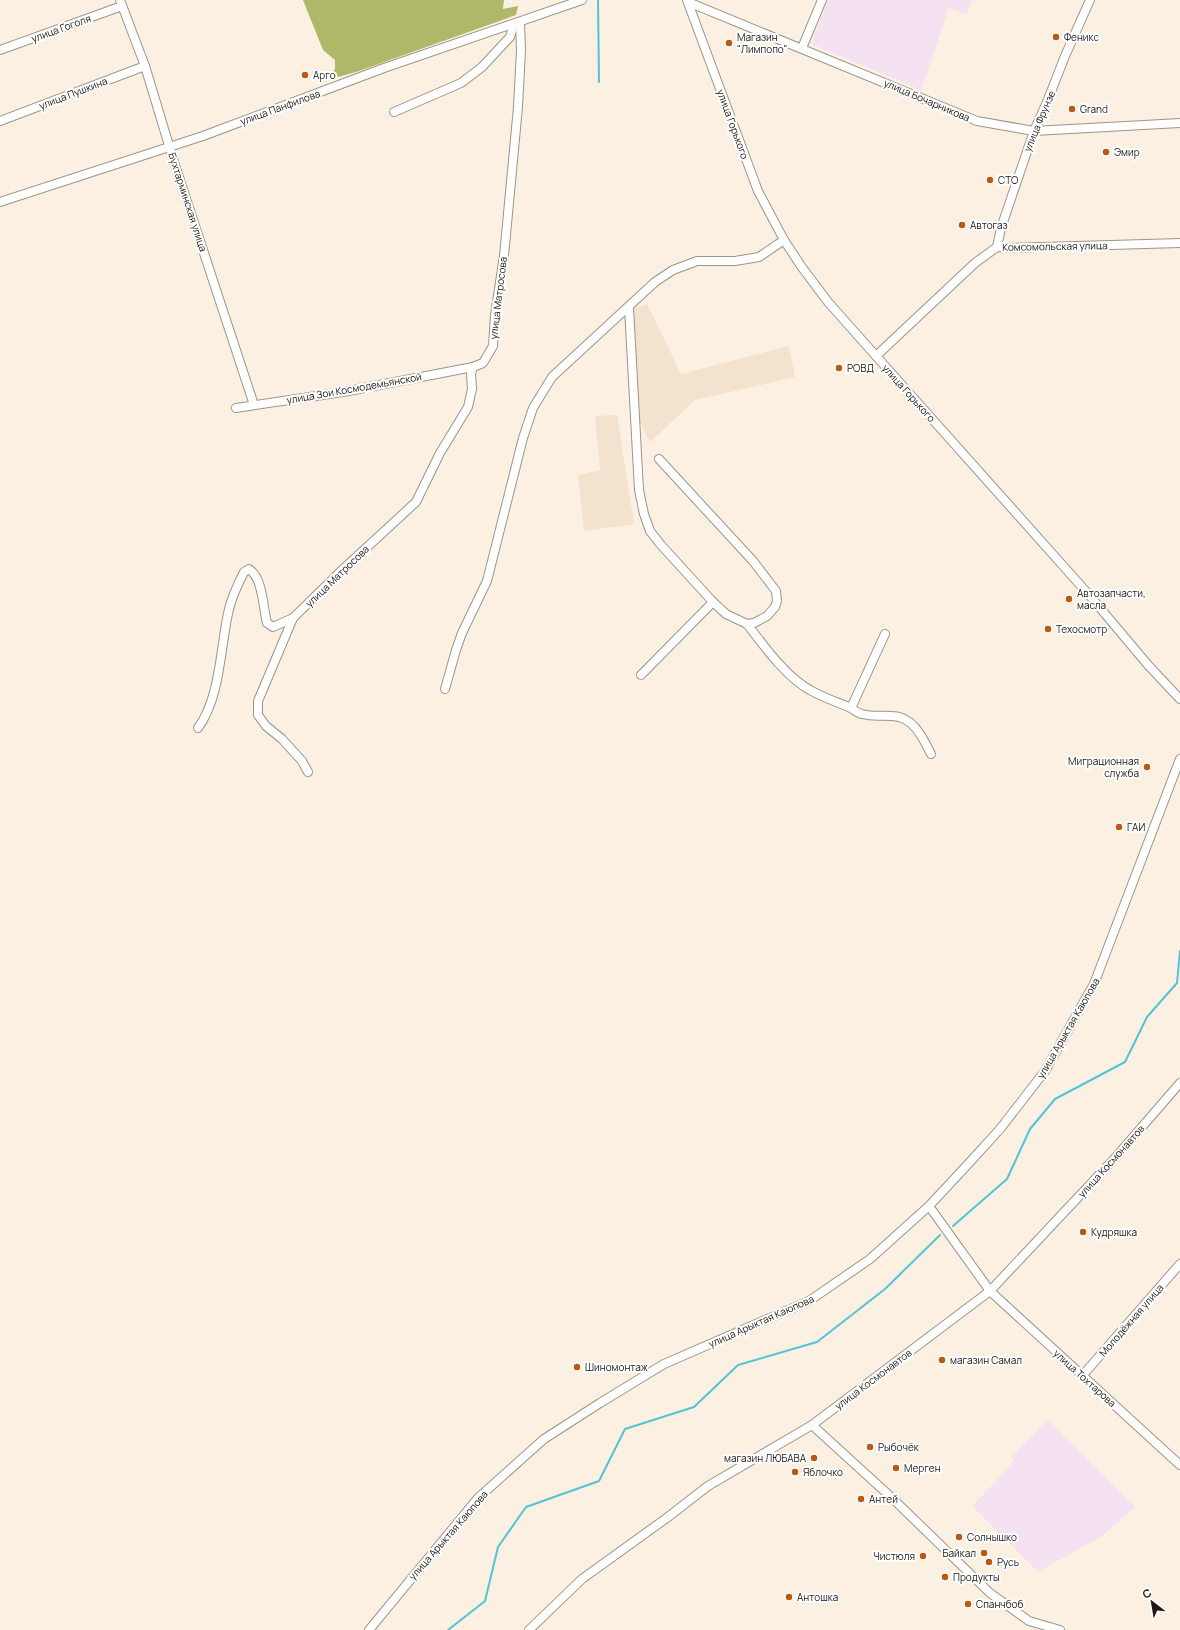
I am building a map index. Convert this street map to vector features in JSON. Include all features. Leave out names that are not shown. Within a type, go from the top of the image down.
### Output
[{"type":"street","name":"улица Панфилова","points":[[0,202],[216,131],[384,68],[582,0]]},
{"type":"street","points":[[802,48],[822,0]]},
{"type":"street","name":"улица Фрунзе","points":[[997,247],[1001,228],[1034,131],[1090,0]]},
{"type":"street","name":"улица Бочарникова","points":[[687,1],[977,121],[1034,131],[1180,122]]},
{"type":"street","name":"улица Горького","points":[[687,1],[758,191],[784,240],[801,266],[828,302],[1090,596],[1148,665],[1180,699]]},
{"type":"street","name":"улица Гоголя","points":[[0,50],[121,3]]},
{"type":"street","name":"Бухтарминская улица","points":[[121,3],[145,66],[254,405]]},
{"type":"street","points":[[394,112],[461,83],[482,67],[510,37],[517,23]]},
{"type":"street","name":"улица Матросова","points":[[293,618],[340,572],[416,502],[440,453],[468,407],[472,389],[471,374],[473,367],[483,363],[493,346],[495,315],[504,256],[518,107],[521,50],[517,23]]},
{"type":"street","name":"улица Пушкина","points":[[0,120],[145,66]]},
{"type":"street","points":[[446,689],[462,632],[487,581],[521,445],[534,408],[552,377],[629,308],[655,282],[673,270],[697,261],[735,261],[759,257],[784,240]]},
{"type":"street","name":"Комсомольская улица","points":[[876,356],[975,263],[997,247],[1011,248],[1180,243]]},
{"type":"street","points":[[629,308],[638,483],[644,514],[650,531],[713,602],[726,614],[747,624],[798,683],[810,691],[851,708],[860,714],[875,717],[894,716],[904,719],[912,724],[921,734],[931,754]]},
{"type":"street","name":"улица Зои Космодемьянской","points":[[236,408],[343,392],[473,367]]},
{"type":"street","points":[[659,459],[753,561],[776,591],[778,601],[775,607],[767,616],[754,623],[747,624]]},
{"type":"street","points":[[198,728],[206,717],[213,695],[229,608],[238,583],[244,572],[249,569],[254,572],[260,588],[267,623],[273,627],[293,618]]},
{"type":"street","points":[[641,675],[713,602]]},
{"type":"street","points":[[293,618],[258,701],[258,715],[266,726],[282,739],[302,761],[308,772]]},
{"type":"street","points":[[851,708],[885,634]]},
{"type":"street","name":"улица Арыктая Каюпова","points":[[369,1630],[478,1498],[544,1439],[600,1402],[664,1364],[809,1301],[870,1259],[929,1206],[1000,1129],[1045,1071],[1091,991],[1180,759]]},
{"type":"street","name":"улица Космонавтов","points":[[529,1630],[582,1579],[708,1486],[812,1425],[990,1291],[1115,1158],[1180,1083]]},
{"type":"street","name":"улица Тохтарова","points":[[929,1206],[990,1291],[1180,1465]]},
{"type":"street","name":"Молодёжная улица","points":[[1082,1376],[1180,1264]]},
{"type":"street","points":[[812,1425],[892,1498],[990,1593],[1029,1621],[1060,1630]]},
{"type":"shaded area","points":[[828,0],[972,0],[967,14],[949,8],[921,90],[811,44]]},
{"type":"shaded area","points":[[647,304],[681,374],[789,346],[795,377],[695,400],[650,442],[638,419],[631,309]]},
{"type":"shaded area","points":[[617,415],[634,524],[584,531],[578,475],[600,470],[595,416]]},
{"type":"shaded area","points":[[1047,1420],[1135,1507],[1102,1536],[1038,1572],[972,1506],[1014,1460],[1011,1457]]},
{"type":"green space","points":[[303,0],[504,0],[503,9],[518,6],[516,15],[359,71],[338,77],[332,73],[335,69],[335,60],[323,50]]},
{"type":"waterway","points":[[598,0],[599,82]]},
{"type":"waterway","points":[[953,1226],[1007,1179],[1030,1129],[1055,1099],[1125,1062],[1147,1017],[1177,983],[1180,951]]},
{"type":"waterway","points":[[448,1630],[485,1601],[498,1547],[526,1507],[599,1481],[625,1429],[694,1407],[738,1365],[817,1342],[885,1289],[940,1235]]},
{"type":"place","name":"Феникс","points":[[1056,37]]},
{"type":"place","name":"Магазин \"Лимпопо\"","points":[[729,43]]},
{"type":"place","name":"Арго","points":[[305,75]]},
{"type":"place","name":"Grand","points":[[1072,109]]},
{"type":"place","name":"Эмир","points":[[1106,152]]},
{"type":"place","name":"СТО","points":[[990,180]]},
{"type":"place","name":"Автогаз","points":[[962,225]]},
{"type":"place","name":"РОВД","points":[[839,368]]},
{"type":"place","name":"Автозапчасти, масла","points":[[1069,599]]},
{"type":"place","name":"Техосмотр","points":[[1048,629]]},
{"type":"place","name":"Миграционная служба","points":[[1147,767]]},
{"type":"place","name":"ГАИ","points":[[1119,827]]},
{"type":"place","name":"Кудряшка","points":[[1083,1232]]},
{"type":"place","name":"магазин Самал","points":[[942,1360]]},
{"type":"place","name":"Шиномонтаж","points":[[577,1367]]},
{"type":"place","name":"Рыбочёк","points":[[870,1447]]},
{"type":"place","name":"магазин ЛЮБАВА","points":[[814,1458]]},
{"type":"place","name":"Мерген","points":[[896,1468]]},
{"type":"place","name":"Яблочко","points":[[795,1472]]},
{"type":"place","name":"Антей","points":[[861,1499]]},
{"type":"place","name":"Солнышко","points":[[959,1537]]},
{"type":"place","name":"Байкал","points":[[984,1553]]},
{"type":"place","name":"Чистюля","points":[[923,1556]]},
{"type":"place","name":"Русь","points":[[989,1562]]},
{"type":"place","name":"Продукты","points":[[945,1577]]},
{"type":"place","name":"Антошка","points":[[789,1597]]},
{"type":"place","name":"Спанчбоб","points":[[968,1604]]}]
